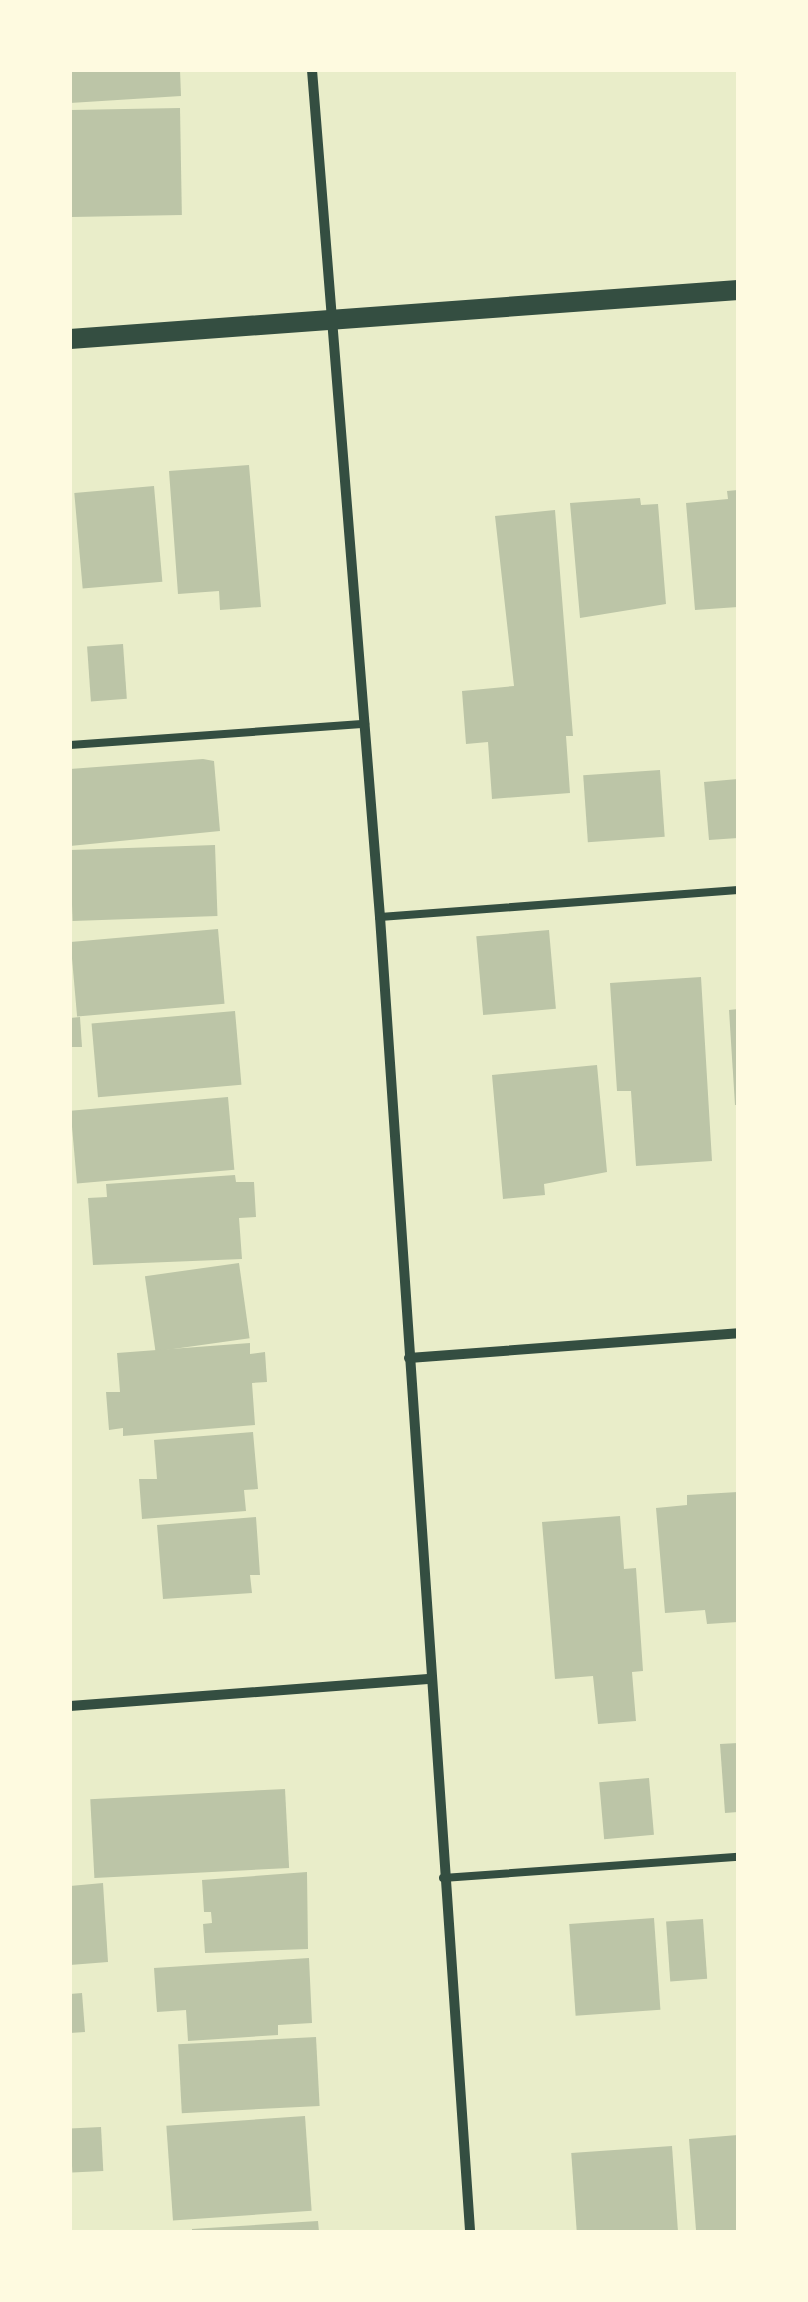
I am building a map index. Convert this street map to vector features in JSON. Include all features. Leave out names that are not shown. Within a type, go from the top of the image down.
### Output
[{"type":"main road","points":[[70,338],[738,290]]},
{"type":"street","points":[[312,70],[380,917],[428,1679],[470,2232]]},
{"type":"street","points":[[409,1358],[738,1333]]},
{"type":"street","points":[[70,1706],[428,1679]]},
{"type":"lane","points":[[70,745],[365,724]]},
{"type":"lane","points":[[380,917],[738,890]]},
{"type":"lane","points":[[442,1878],[738,1858]]},
{"type":"building","points":[[70,70],[180,70],[181,96],[70,103]]},
{"type":"building","points":[[180,108],[182,215],[72,217],[70,110]]},
{"type":"building","points":[[249,465],[261,607],[220,610],[219,591],[178,594],[169,471]]},
{"type":"building","points":[[154,486],[162,582],[83,589],[74,493]]},
{"type":"building","points":[[738,490],[738,607],[695,610],[686,503],[728,499],[727,491]]},
{"type":"building","points":[[640,498],[641,505],[658,504],[666,604],[580,618],[570,503]]},
{"type":"building","points":[[555,510],[573,736],[566,736],[570,793],[492,799],[488,742],[466,744],[462,691],[514,686],[495,516]]},
{"type":"building","points":[[123,644],[127,699],[91,701],[87,647]]},
{"type":"building","points":[[214,761],[220,831],[70,846],[70,769]]},
{"type":"building","points":[[660,770],[665,837],[588,842],[583,775]]},
{"type":"building","points":[[738,779],[738,838],[709,840],[704,782]]},
{"type":"building","points":[[215,845],[217,916],[73,921],[70,850]]},
{"type":"building","points":[[218,929],[225,1004],[77,1017],[71,942]]},
{"type":"building","points":[[549,930],[556,1009],[483,1015],[476,936]]},
{"type":"building","points":[[701,977],[712,1161],[636,1166],[631,1091],[617,1091],[610,983]]},
{"type":"building","points":[[738,1009],[738,1105],[735,1105],[729,1010]]},
{"type":"building","points":[[235,1011],[241,1085],[98,1097],[92,1024]]},
{"type":"building","points":[[80,1017],[82,1047],[70,1047],[70,1018]]},
{"type":"building","points":[[597,1065],[607,1172],[544,1184],[545,1195],[503,1199],[492,1075]]},
{"type":"building","points":[[228,1097],[234,1170],[77,1183],[71,1111]]},
{"type":"building","points":[[235,1175],[236,1182],[254,1182],[256,1217],[239,1218],[242,1259],[93,1265],[88,1198],[107,1197],[106,1184]]},
{"type":"building","points":[[239,1263],[250,1338],[156,1351],[145,1276]]},
{"type":"building","points":[[250,1343],[250,1354],[265,1352],[267,1382],[252,1383],[255,1425],[123,1436],[123,1428],[109,1430],[106,1392],[120,1392],[117,1353]]},
{"type":"building","points":[[253,1432],[258,1489],[244,1490],[246,1511],[142,1519],[139,1479],[157,1479],[154,1440]]},
{"type":"building","points":[[738,1492],[738,1622],[707,1624],[705,1610],[665,1613],[656,1508],[687,1505],[687,1495]]},
{"type":"building","points":[[620,1516],[624,1569],[636,1568],[643,1671],[632,1672],[636,1721],[598,1724],[593,1676],[555,1679],[542,1522]]},
{"type":"building","points":[[256,1517],[260,1575],[250,1575],[252,1593],[163,1599],[157,1525]]},
{"type":"building","points":[[738,1743],[738,1812],[725,1813],[720,1744]]},
{"type":"building","points":[[649,1778],[654,1835],[604,1839],[599,1782]]},
{"type":"building","points":[[285,1789],[289,1868],[94,1878],[90,1799]]},
{"type":"building","points":[[307,1872],[308,1949],[205,1953],[203,1924],[212,1923],[211,1912],[204,1912],[202,1880]]},
{"type":"building","points":[[103,1883],[108,1962],[70,1965],[70,1886]]},
{"type":"building","points":[[654,1918],[660,2010],[576,2016],[569,1924]]},
{"type":"building","points":[[703,1919],[707,1979],[670,1981],[666,1922]]},
{"type":"building","points":[[309,1958],[312,2023],[278,2025],[278,2035],[188,2041],[186,2010],[157,2012],[154,1968]]},
{"type":"building","points":[[82,1993],[85,2032],[70,2033],[70,1994]]},
{"type":"building","points":[[316,2037],[320,2106],[182,2113],[178,2044]]},
{"type":"building","points":[[305,2116],[312,2211],[173,2220],[166,2126]]},
{"type":"building","points":[[101,2127],[103,2171],[72,2173],[70,2129]]},
{"type":"building","points":[[738,2135],[738,2232],[696,2230],[689,2139]]},
{"type":"building","points":[[672,2146],[678,2232],[577,2232],[571,2153]]},
{"type":"building","points":[[318,2221],[319,2232],[192,2232],[192,2229]]}]
